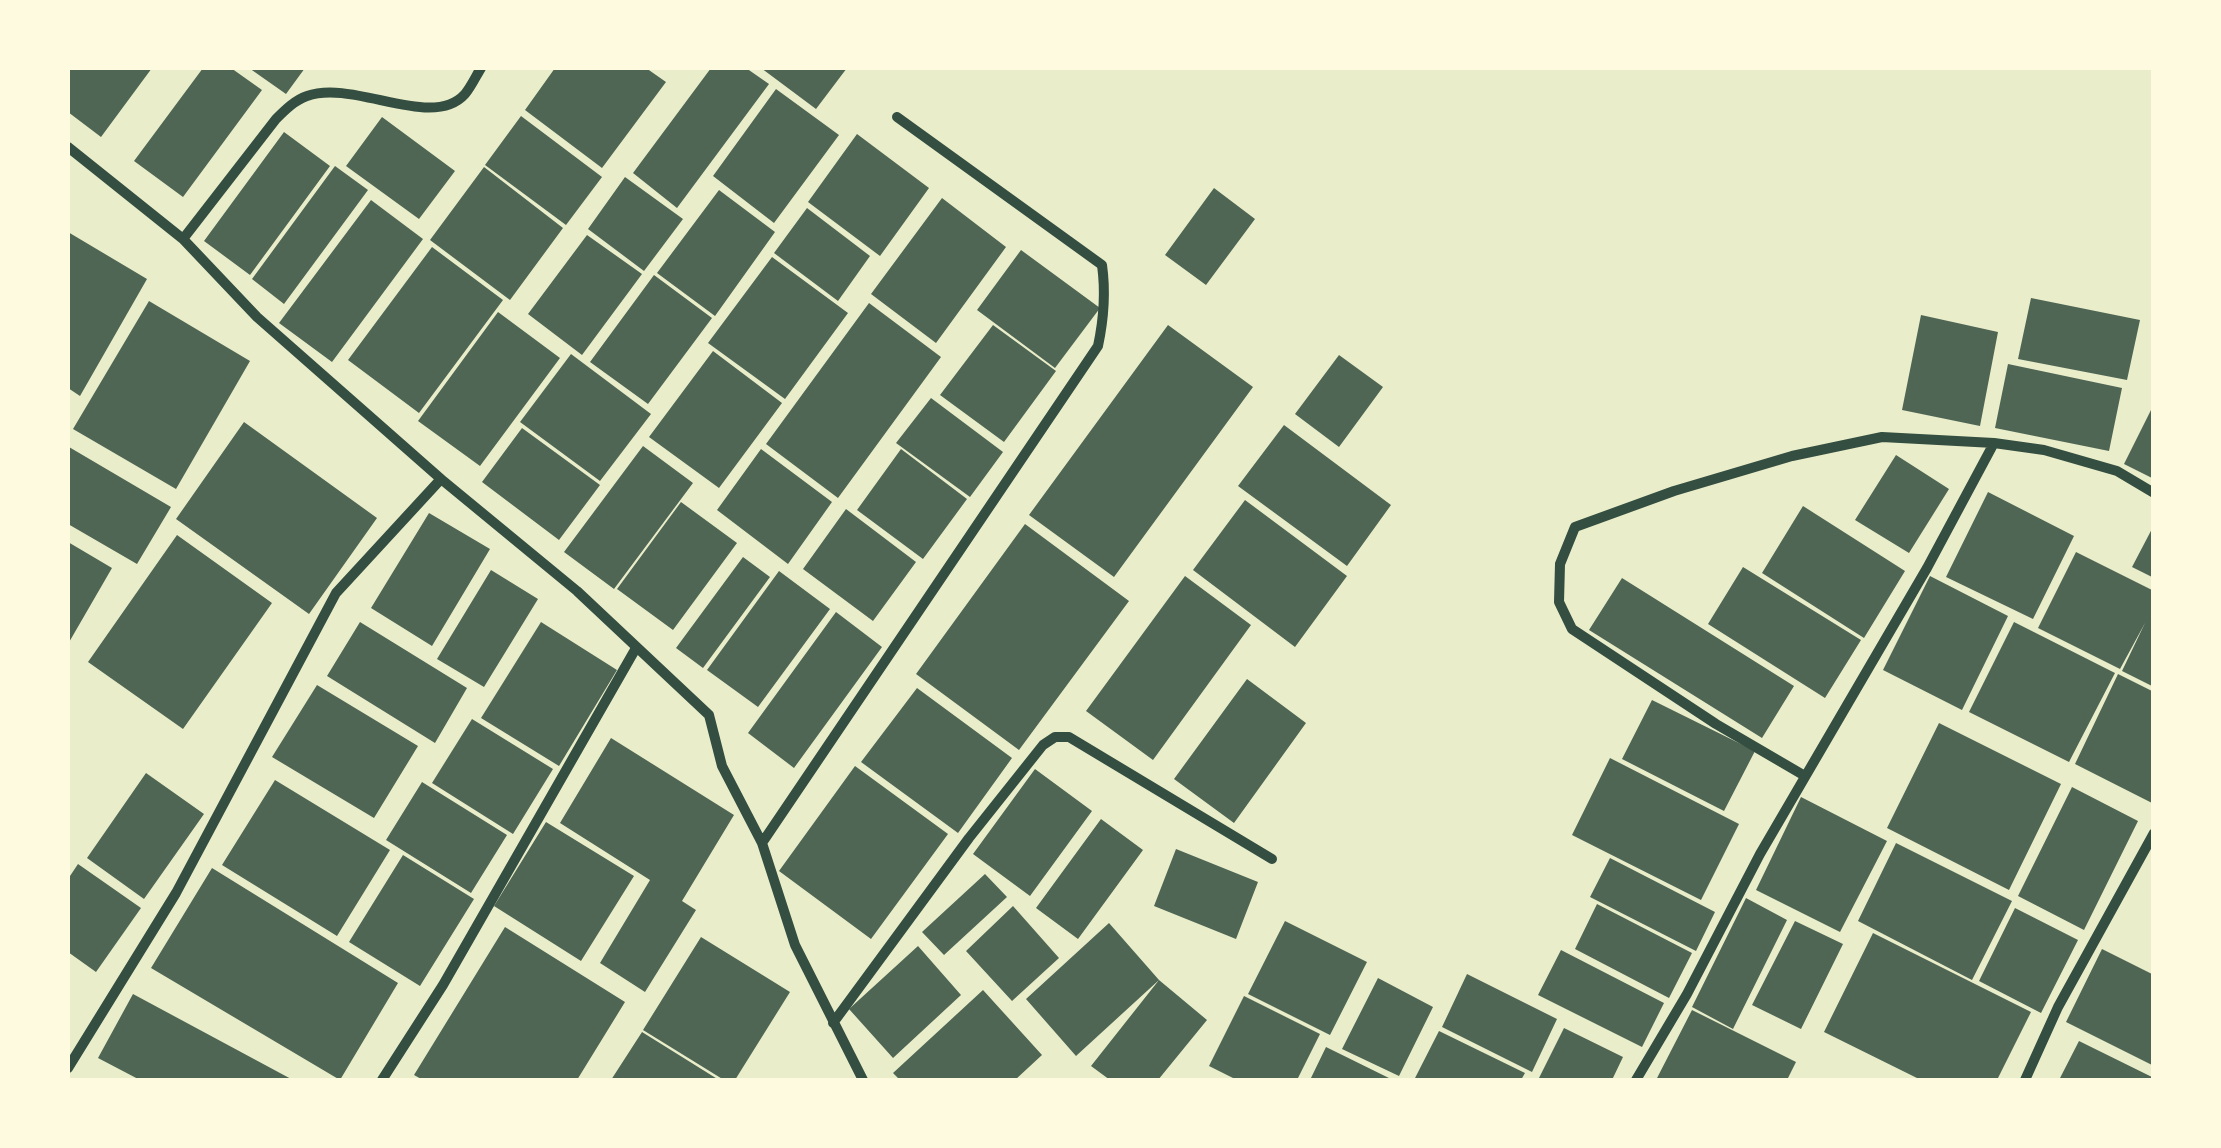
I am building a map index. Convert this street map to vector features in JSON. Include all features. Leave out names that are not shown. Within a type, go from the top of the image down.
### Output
[{"type":"street","points":[[183,240],[276,119],[307,96],[336,91],[428,110],[452,104],[464,96],[481,68]]},
{"type":"street","points":[[762,843],[1098,346],[1103,322],[1106,297],[1102,265],[897,118]]},
{"type":"street","points":[[68,147],[183,240],[257,316],[441,480],[577,592],[709,715],[722,766],[762,843],[795,945],[863,1080]]},
{"type":"street","points":[[1805,776],[1716,724],[1572,629],[1559,602],[1560,564],[1575,528],[1674,490],[1792,456],[1882,437],[2044,450],[2118,472],[2154,493]]},
{"type":"street","points":[[1636,1080],[1994,443]]},
{"type":"street","points":[[68,1068],[176,894],[336,593],[441,480]]},
{"type":"street","points":[[382,1080],[443,985],[636,648]]},
{"type":"street","points":[[834,1023],[980,824],[1043,745],[1055,737],[1069,738],[1272,859]]},
{"type":"street","points":[[2025,1080],[2058,1008],[2154,833]]},
{"type":"building","points":[[68,68],[152,68],[101,137],[68,112]]},
{"type":"building","points":[[203,68],[231,68],[262,90],[183,197],[134,161]]},
{"type":"building","points":[[249,68],[305,68],[286,94]]},
{"type":"building","points":[[555,68],[646,68],[666,82],[602,168],[525,110]]},
{"type":"building","points":[[711,68],[746,68],[769,84],[677,208],[633,173]]},
{"type":"building","points":[[761,68],[847,68],[816,109]]},
{"type":"building","points":[[776,89],[839,135],[774,223],[713,176]]},
{"type":"building","points":[[521,116],[602,177],[566,225],[485,165]]},
{"type":"building","points":[[382,117],[455,171],[419,219],[346,166]]},
{"type":"building","points":[[284,132],[330,166],[250,275],[204,241]]},
{"type":"building","points":[[857,134],[929,188],[880,256],[808,202]]},
{"type":"building","points":[[335,166],[368,190],[284,304],[252,279]]},
{"type":"building","points":[[484,167],[563,228],[510,300],[430,240]]},
{"type":"building","points":[[625,177],[683,219],[644,271],[588,229]]},
{"type":"building","points":[[1214,188],[1255,219],[1206,285],[1165,255]]},
{"type":"building","points":[[719,190],[775,232],[715,316],[657,273]]},
{"type":"building","points":[[942,198],[1006,247],[936,343],[871,294]]},
{"type":"building","points":[[371,200],[423,239],[332,362],[279,323]]},
{"type":"building","points":[[807,208],[870,256],[838,301],[774,253]]},
{"type":"building","points":[[68,232],[147,279],[80,396],[68,388]]},
{"type":"building","points":[[587,235],[642,274],[582,355],[528,314]]},
{"type":"building","points":[[432,247],[503,300],[419,413],[348,360]]},
{"type":"building","points":[[1021,250],[1100,308],[1055,368],[977,310]]},
{"type":"building","points":[[772,257],[848,313],[785,399],[708,343]]},
{"type":"building","points":[[654,275],[712,318],[648,404],[590,362]]},
{"type":"building","points":[[2031,298],[2140,320],[2127,380],[2018,359]]},
{"type":"building","points":[[149,301],[250,361],[176,489],[73,429]]},
{"type":"building","points":[[869,303],[941,357],[838,498],[766,444]]},
{"type":"building","points":[[498,312],[560,358],[480,466],[418,421]]},
{"type":"building","points":[[1921,315],[1998,332],[1980,426],[1902,410]]},
{"type":"building","points":[[993,325],[1056,371],[1004,442],[940,395]]},
{"type":"building","points":[[1168,325],[1253,387],[1114,577],[1029,515]]},
{"type":"building","points":[[713,351],[782,403],[719,488],[649,437]]},
{"type":"building","points":[[571,354],[651,414],[600,481],[520,422]]},
{"type":"building","points":[[1339,355],[1383,387],[1339,447],[1295,414]]},
{"type":"building","points":[[2008,364],[2122,388],[2109,451],[1995,428]]},
{"type":"building","points":[[931,398],[1003,452],[970,497],[896,443]]},
{"type":"building","points":[[2151,410],[2154,412],[2154,479],[2124,464]]},
{"type":"building","points":[[244,422],[377,518],[309,614],[176,519]]},
{"type":"building","points":[[1284,425],[1391,505],[1347,566],[1238,486]]},
{"type":"building","points":[[522,428],[600,485],[559,540],[482,482]]},
{"type":"building","points":[[643,446],[693,483],[614,589],[564,552]]},
{"type":"building","points":[[69,447],[171,507],[137,564],[68,524]]},
{"type":"building","points":[[761,449],[832,502],[788,564],[717,510]]},
{"type":"building","points":[[901,449],[967,499],[923,559],[857,510]]},
{"type":"building","points":[[1896,455],[1949,489],[1909,553],[1855,520]]},
{"type":"building","points":[[1988,492],[2074,536],[2033,619],[1946,577]]},
{"type":"building","points":[[1245,500],[1347,576],[1295,647],[1193,570]]},
{"type":"building","points":[[681,502],[737,543],[673,630],[617,589]]},
{"type":"building","points":[[1803,506],[1905,571],[1864,638],[1762,573]]},
{"type":"building","points":[[846,509],[916,562],[873,621],[803,569]]},
{"type":"building","points":[[429,513],[490,549],[432,646],[371,608]]},
{"type":"building","points":[[1025,524],[1129,601],[1019,750],[916,674]]},
{"type":"building","points":[[2154,525],[2154,578],[2132,567]]},
{"type":"building","points":[[177,535],[272,603],[183,729],[88,662]]},
{"type":"building","points":[[68,542],[112,568],[68,644]]},
{"type":"building","points":[[2076,552],[2154,591],[2154,687],[2122,671],[2145,623],[2120,669],[2038,628]]},
{"type":"building","points":[[743,557],[770,577],[703,668],[676,648]]},
{"type":"building","points":[[1743,567],[1861,640],[1825,698],[1708,624]]},
{"type":"building","points":[[491,570],[538,599],[484,687],[437,659]]},
{"type":"building","points":[[779,571],[830,609],[758,707],[707,670]]},
{"type":"building","points":[[1185,576],[1251,625],[1153,760],[1086,711]]},
{"type":"building","points":[[1930,576],[2008,616],[1962,710],[1883,670]]},
{"type":"building","points":[[1622,578],[1794,686],[1762,738],[1589,630]]},
{"type":"building","points":[[836,612],[882,647],[794,768],[748,733]]},
{"type":"building","points":[[360,622],[467,688],[435,743],[327,676]]},
{"type":"building","points":[[541,622],[617,670],[559,766],[481,718]]},
{"type":"building","points":[[2014,622],[2115,673],[2069,762],[1969,712]]},
{"type":"building","points":[[2118,674],[2154,692],[2154,804],[2075,764]]},
{"type":"building","points":[[1247,679],[1306,723],[1234,823],[1174,779]]},
{"type":"building","points":[[317,685],[418,746],[374,818],[272,757]]},
{"type":"building","points":[[917,688],[1012,758],[958,833],[861,762]]},
{"type":"building","points":[[1652,700],[1755,751],[1724,811],[1622,759]]},
{"type":"building","points":[[472,719],[553,769],[513,834],[432,783]]},
{"type":"building","points":[[1939,723],[2061,784],[2009,890],[1887,828]]},
{"type":"building","points":[[611,738],[734,815],[682,901],[696,910],[645,992],[600,963],[650,880],[560,823]]},
{"type":"building","points":[[1610,758],[1739,824],[1701,900],[1572,835]]},
{"type":"building","points":[[855,766],[948,834],[871,939],[779,871]]},
{"type":"building","points":[[1035,769],[1092,811],[1030,896],[973,854]]},
{"type":"building","points":[[146,773],[204,814],[144,899],[87,858]]},
{"type":"building","points":[[275,780],[390,850],[337,936],[222,865]]},
{"type":"building","points":[[422,782],[507,835],[471,893],[386,840]]},
{"type":"building","points":[[2072,787],[2138,821],[2084,930],[2018,896]]},
{"type":"building","points":[[1801,797],[1887,841],[1840,932],[1756,890]]},
{"type":"building","points":[[1101,819],[1143,850],[1078,939],[1036,908]]},
{"type":"building","points":[[546,822],[634,876],[581,961],[494,906]]},
{"type":"building","points":[[1896,843],[2012,901],[1972,980],[1858,921]]},
{"type":"building","points":[[1176,849],[1258,882],[1236,939],[1154,906]]},
{"type":"building","points":[[403,855],[474,899],[420,986],[349,942]]},
{"type":"building","points":[[1610,858],[1715,912],[1696,951],[1590,897]]},
{"type":"building","points":[[78,864],[141,908],[96,972],[68,952],[68,879]]},
{"type":"building","points":[[212,868],[398,983],[340,1080],[151,968]]},
{"type":"building","points":[[985,874],[1007,897],[944,955],[922,932]]},
{"type":"building","points":[[1746,898],[1787,920],[1733,1029],[1692,1007]]},
{"type":"building","points":[[1597,904],[1692,953],[1669,998],[1575,949]]},
{"type":"building","points":[[1013,906],[1059,958],[1012,1001],[966,951]]},
{"type":"building","points":[[2015,908],[2078,940],[2041,1013],[1979,981]]},
{"type":"building","points":[[1285,921],[1367,962],[1330,1035],[1248,994]]},
{"type":"building","points":[[1795,921],[1843,944],[1801,1029],[1752,1005]]},
{"type":"building","points":[[1109,923],[1159,980],[1076,1056],[1026,999]]},
{"type":"building","points":[[505,927],[625,1002],[577,1080],[423,1080],[414,1075]]},
{"type":"building","points":[[1873,933],[2031,1012],[1997,1080],[1921,1080],[1824,1032]]},
{"type":"building","points":[[701,937],[790,992],[735,1080],[724,1080],[643,1030]]},
{"type":"building","points":[[918,946],[961,995],[893,1058],[849,1009]]},
{"type":"building","points":[[2102,949],[2154,975],[2154,1066],[2066,1022]]},
{"type":"building","points":[[1561,950],[1664,1003],[1642,1047],[1538,995]]},
{"type":"building","points":[[1467,974],[1557,1019],[1532,1072],[1442,1027]]},
{"type":"building","points":[[1378,978],[1433,1007],[1399,1076],[1342,1049]]},
{"type":"building","points":[[1159,980],[1207,1020],[1158,1080],[1110,1080],[1091,1066]]},
{"type":"building","points":[[983,990],[1042,1055],[1015,1080],[900,1080],[893,1073]]},
{"type":"building","points":[[133,994],[293,1080],[140,1080],[98,1058]]},
{"type":"building","points":[[1244,996],[1320,1034],[1297,1080],[1237,1080],[1209,1066]]},
{"type":"building","points":[[1692,1010],[1796,1062],[1787,1080],[1656,1080]]},
{"type":"building","points":[[1564,1028],[1623,1057],[1612,1080],[1538,1080]]},
{"type":"building","points":[[1439,1031],[1525,1073],[1521,1080],[1414,1080]]},
{"type":"building","points":[[642,1032],[719,1080],[611,1080]]},
{"type":"building","points":[[2079,1041],[2154,1078],[2154,1080],[2059,1080]]},
{"type":"building","points":[[1326,1047],[1393,1080],[1310,1080]]}]
